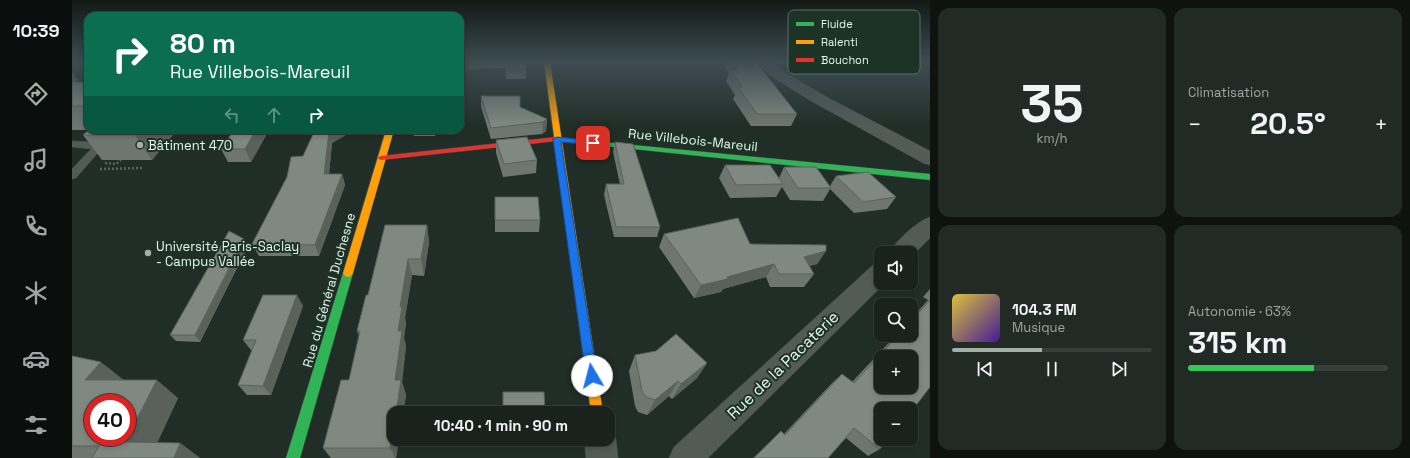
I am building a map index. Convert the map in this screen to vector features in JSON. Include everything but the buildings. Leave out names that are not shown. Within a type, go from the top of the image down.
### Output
[{"type":"street","points":[[550,83],[596,406]]},
{"type":"street","points":[[793,83],[930,159]]},
{"type":"street","name":"Rue du Général Duchesne","points":[[294,458],[389,134]]},
{"type":"street","name":"Rue Villebois-Mareuil","points":[[382,158],[557,139],[930,177]]},
{"type":"street","points":[[908,246],[930,225]]},
{"type":"street","name":"Rue de la Pacaterie","points":[[685,458],[874,279]]},
{"type":"street","points":[[601,446],[602,458]]},
{"type":"lane","points":[[72,144],[92,145],[97,148],[75,173]]},
{"type":"path","points":[[75,173],[143,168]]},
{"type":"traffic: fast","points":[[585,142],[930,177]]},
{"type":"traffic: fast","points":[[293,458],[348,273]]},
{"type":"traffic: slow","points":[[550,83],[596,406]]},
{"type":"traffic: slow","points":[[348,273],[389,134]]},
{"type":"traffic: jam","points":[[381,158],[557,139],[585,142]]},
{"type":"place","name":"Bâtiment 470","points":[[140,145]]},
{"type":"place","name":"Université Paris-Saclay - Campus Vallée","points":[[148,253]]},
{"type":"route","points":[[592,376],[557,139],[593,143]]}]
